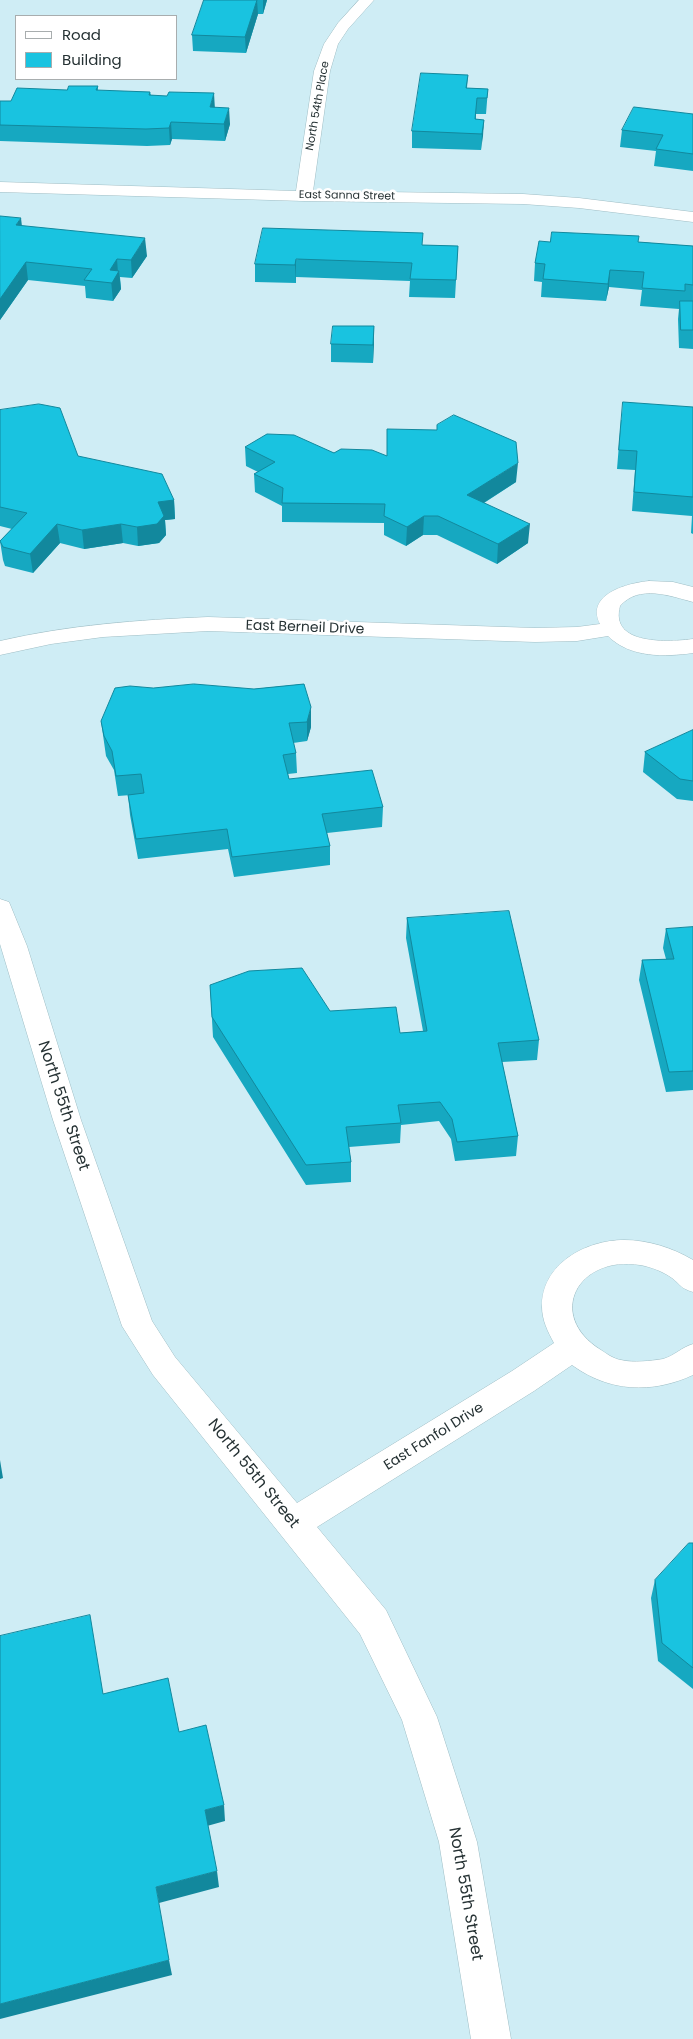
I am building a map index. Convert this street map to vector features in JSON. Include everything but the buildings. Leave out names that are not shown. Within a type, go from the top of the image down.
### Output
[{"type":"street","name":"North 54th Place","points":[[304,196],[322,71],[331,44],[343,26],[368,0]]},
{"type":"street","name":"East Sanna Street","points":[[0,187],[304,196],[523,199],[579,203],[693,217]]},
{"type":"street","points":[[693,595],[685,591],[663,587],[641,588],[622,594],[610,604],[607,616],[612,629],[627,641],[648,648],[671,650],[693,646]]},
{"type":"street","name":"East Berneil Drive","points":[[0,648],[93,630],[208,624],[535,635],[577,634],[612,629]]},
{"type":"street","name":"North 55th Street","points":[[0,908],[14,946],[67,1120],[138,1326],[164,1366],[373,1622],[419,1716],[458,1842],[491,2039]]},
{"type":"street","points":[[693,1280],[680,1268],[653,1255],[621,1251],[592,1258],[570,1273],[557,1296],[558,1322],[573,1347],[598,1366],[629,1376],[661,1374],[690,1361],[693,1357]]},
{"type":"street","name":"East Fanfol Drive","points":[[293,1524],[523,1381],[573,1347]]}]
